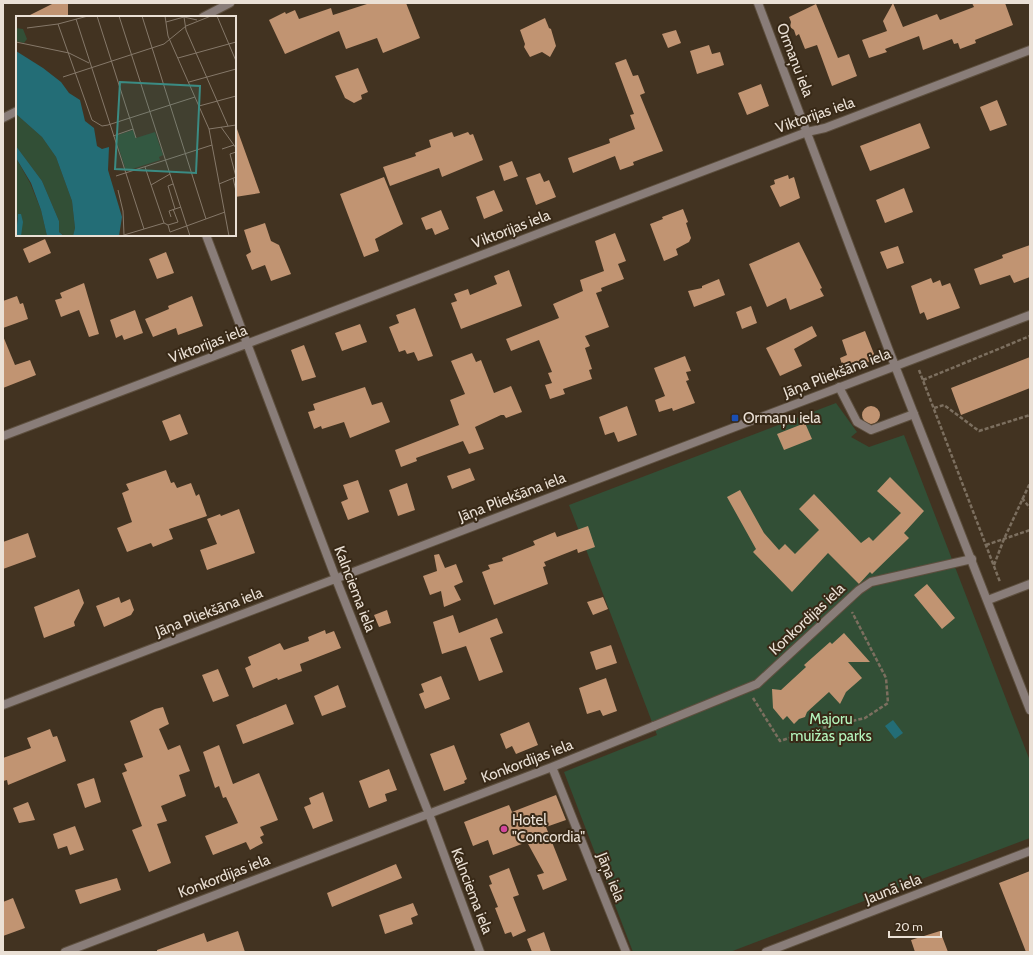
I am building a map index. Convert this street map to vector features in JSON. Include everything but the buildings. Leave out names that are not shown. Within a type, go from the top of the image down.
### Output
[{"type":"street","points":[[205,16],[230,3]]},
{"type":"street","name":"Ormaņu iela","points":[[758,3],[895,366],[1030,710]]},
{"type":"street","name":"Viktorijas iela","points":[[3,436],[807,132],[825,128],[1030,50]]},
{"type":"street","points":[[3,118],[16,112]]},
{"type":"street","name":"Kalnciema iela","points":[[206,236],[336,579],[429,814],[480,952]]},
{"type":"street","name":"Jāņa Pliekšāna iela","points":[[3,705],[1030,314]]},
{"type":"street","points":[[839,387],[857,422],[870,430],[914,414]]},
{"type":"street","name":"Konkordijas iela","points":[[65,952],[552,767],[757,684],[846,601],[871,582],[972,559]]},
{"type":"street","points":[[988,600],[1030,584]]},
{"type":"street","name":"Jāņa iela","points":[[552,767],[626,952]]},
{"type":"street","name":"Jaunā iela","points":[[766,952],[1030,851]]},
{"type":"path","points":[[923,380],[1030,336]]},
{"type":"path","points":[[915,358],[1004,594]]},
{"type":"path","points":[[934,408],[944,405],[979,431],[1030,415]]},
{"type":"path","points":[[993,565],[1030,482]]},
{"type":"path","points":[[1022,498],[1030,508]]},
{"type":"path","points":[[986,545],[1030,530]]},
{"type":"path","points":[[757,684],[753,698],[780,741],[814,730],[865,718],[888,703],[886,678],[846,601]]},
{"type":"green space","name":"Majoru muižas parks","points":[[836,403],[857,432],[851,437],[869,447],[904,435],[1030,761],[1030,838],[730,952],[633,952],[564,772],[657,735],[569,505]]},
{"type":"water","points":[[893,720],[903,733],[895,739],[885,726]]},
{"type":"place","name":"Ormaņu iela","points":[[735,418]]},
{"type":"place","name":"Hotel \"Concordia\"","points":[[504,829]]}]
